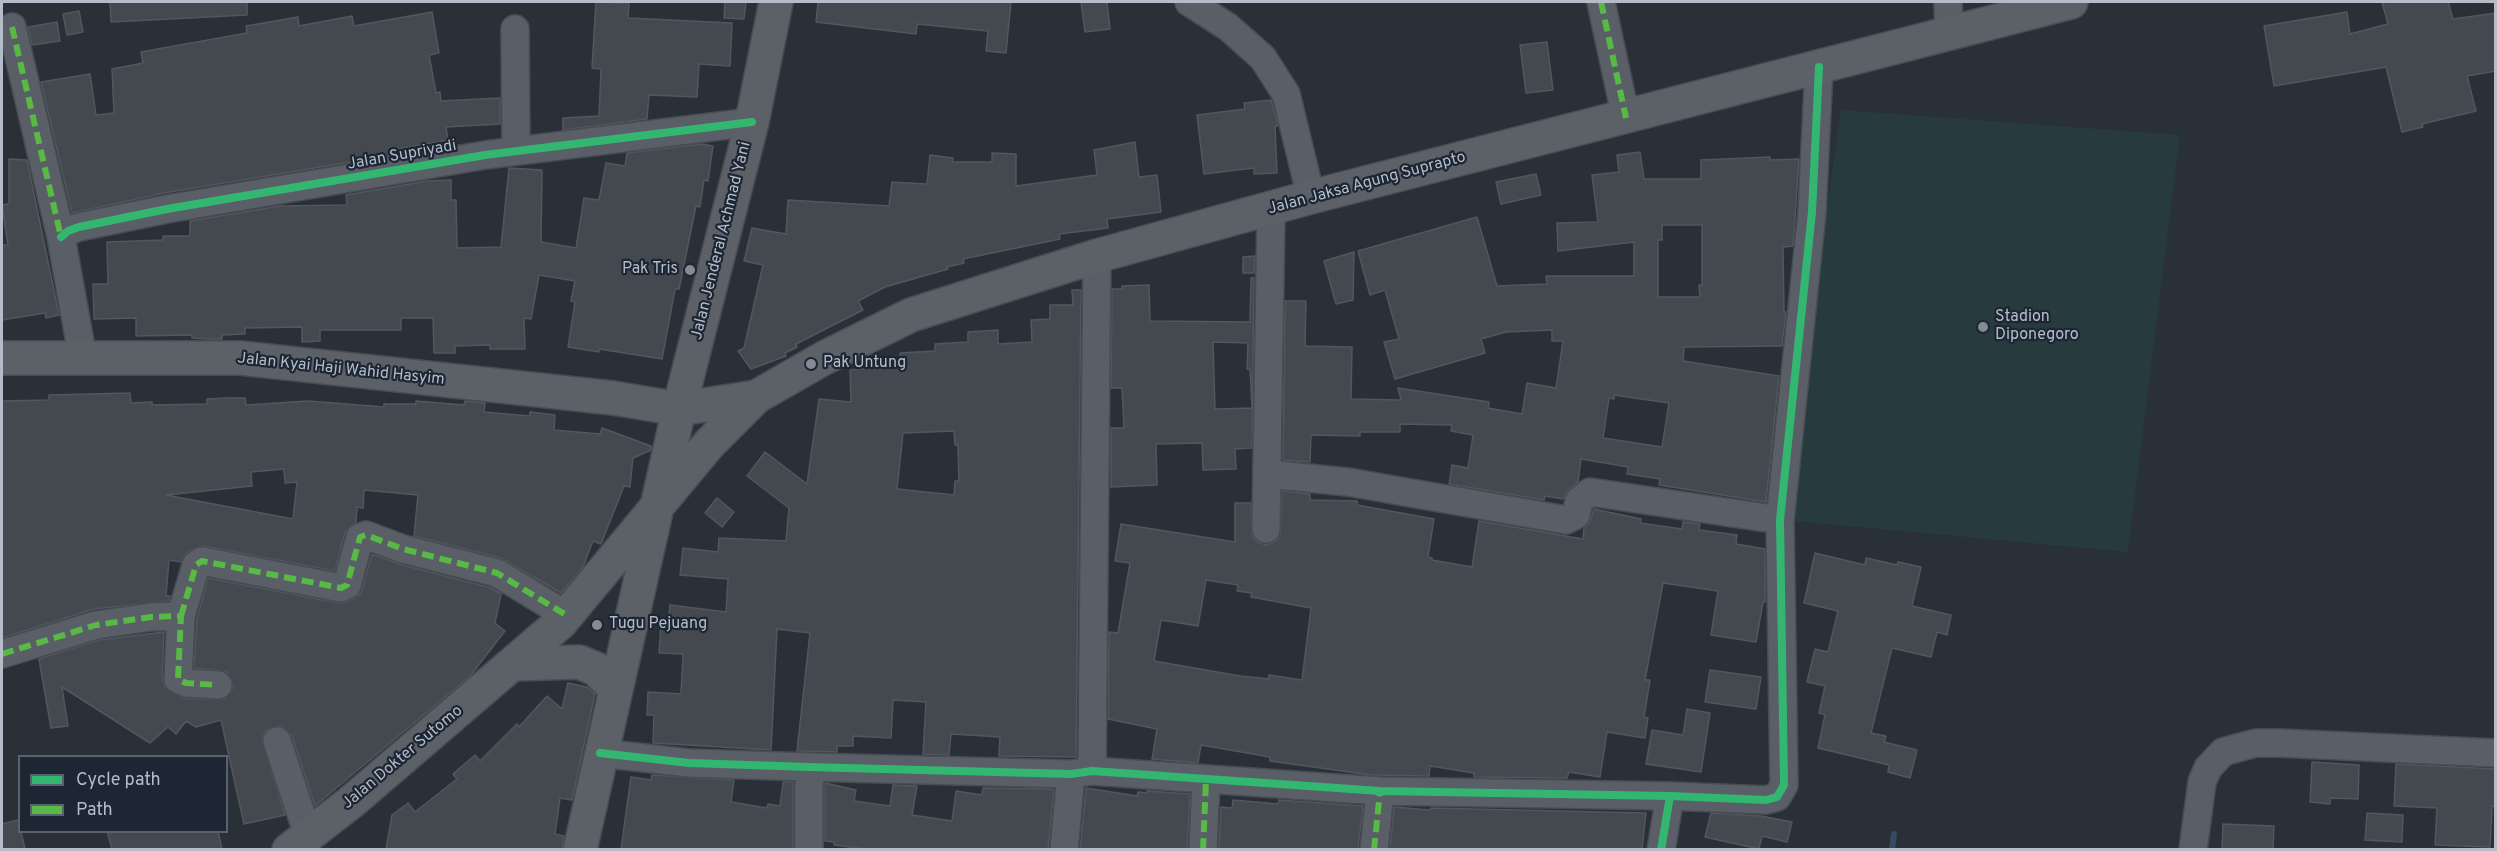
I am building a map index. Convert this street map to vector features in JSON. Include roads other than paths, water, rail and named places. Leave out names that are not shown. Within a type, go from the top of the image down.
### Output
[{"type":"main road","name":"Jalan Jenderal Achmad Yani","points":[[580,849],[679,409],[752,122],[776,2]]},
{"type":"main road","name":"Jalan Jaksa Agung Suprapto","points":[[679,409],[756,397],[824,358],[911,315],[1097,256],[1311,197],[2071,2]]},
{"type":"main road","name":"Jalan Kyai Haji Wahid Hasyim","points":[[2,358],[240,358],[613,398],[679,409]]},
{"type":"main road","name":"Jalan Dokter Sutomo","points":[[298,842],[350,803],[515,664],[566,615],[658,502],[709,444],[756,397]]},
{"type":"main road","points":[[515,664],[579,662],[596,669],[615,688]]},
{"type":"street","points":[[1188,2],[1228,27],[1263,58],[1286,94],[1311,197]]},
{"type":"street","points":[[1602,2],[1626,118]]},
{"type":"street","points":[[1948,2],[1949,35]]},
{"type":"street","points":[[12,27],[61,237],[83,359]]},
{"type":"street","points":[[515,29],[516,150]]},
{"type":"street","points":[[600,753],[689,763],[1082,772],[1380,791],[1771,800],[1781,792],[1785,778],[1780,520],[1812,212],[1819,67]]},
{"type":"street","name":"Jalan Supriyadi","points":[[61,237],[79,227],[166,209],[516,150],[752,122]]},
{"type":"street","points":[[1266,529],[1271,209]]},
{"type":"street","points":[[1064,849],[1082,772],[1097,256]]},
{"type":"street","points":[[1268,474],[1348,482],[1566,520],[1576,515],[1579,501],[1590,492],[1780,520]]},
{"type":"street","points":[[218,685],[186,683],[178,679],[181,616],[196,565],[202,561],[341,588],[347,585],[360,537],[366,536],[403,549],[497,573],[566,615]]},
{"type":"street","points":[[2,654],[96,625],[151,617],[181,616]]},
{"type":"street","points":[[277,741],[298,842]]},
{"type":"street","points":[[2193,849],[2202,782],[2208,768],[2223,752],[2256,743],[2278,742],[2496,753]]},
{"type":"street","points":[[809,767],[809,849]]},
{"type":"street","points":[[1203,849],[1206,780]]},
{"type":"street","points":[[1374,849],[1380,791]]},
{"type":"street","points":[[1661,849],[1670,796]]},
{"type":"waterway","points":[[1892,850],[1894,834]]},
{"type":"place","name":"Pak Tris","points":[[690,270]]},
{"type":"place","name":"Stadion Diponegoro","points":[[1983,327]]},
{"type":"place","name":"Pak Untung","points":[[811,364]]},
{"type":"place","name":"Tugu Pejuang","points":[[597,625]]}]
